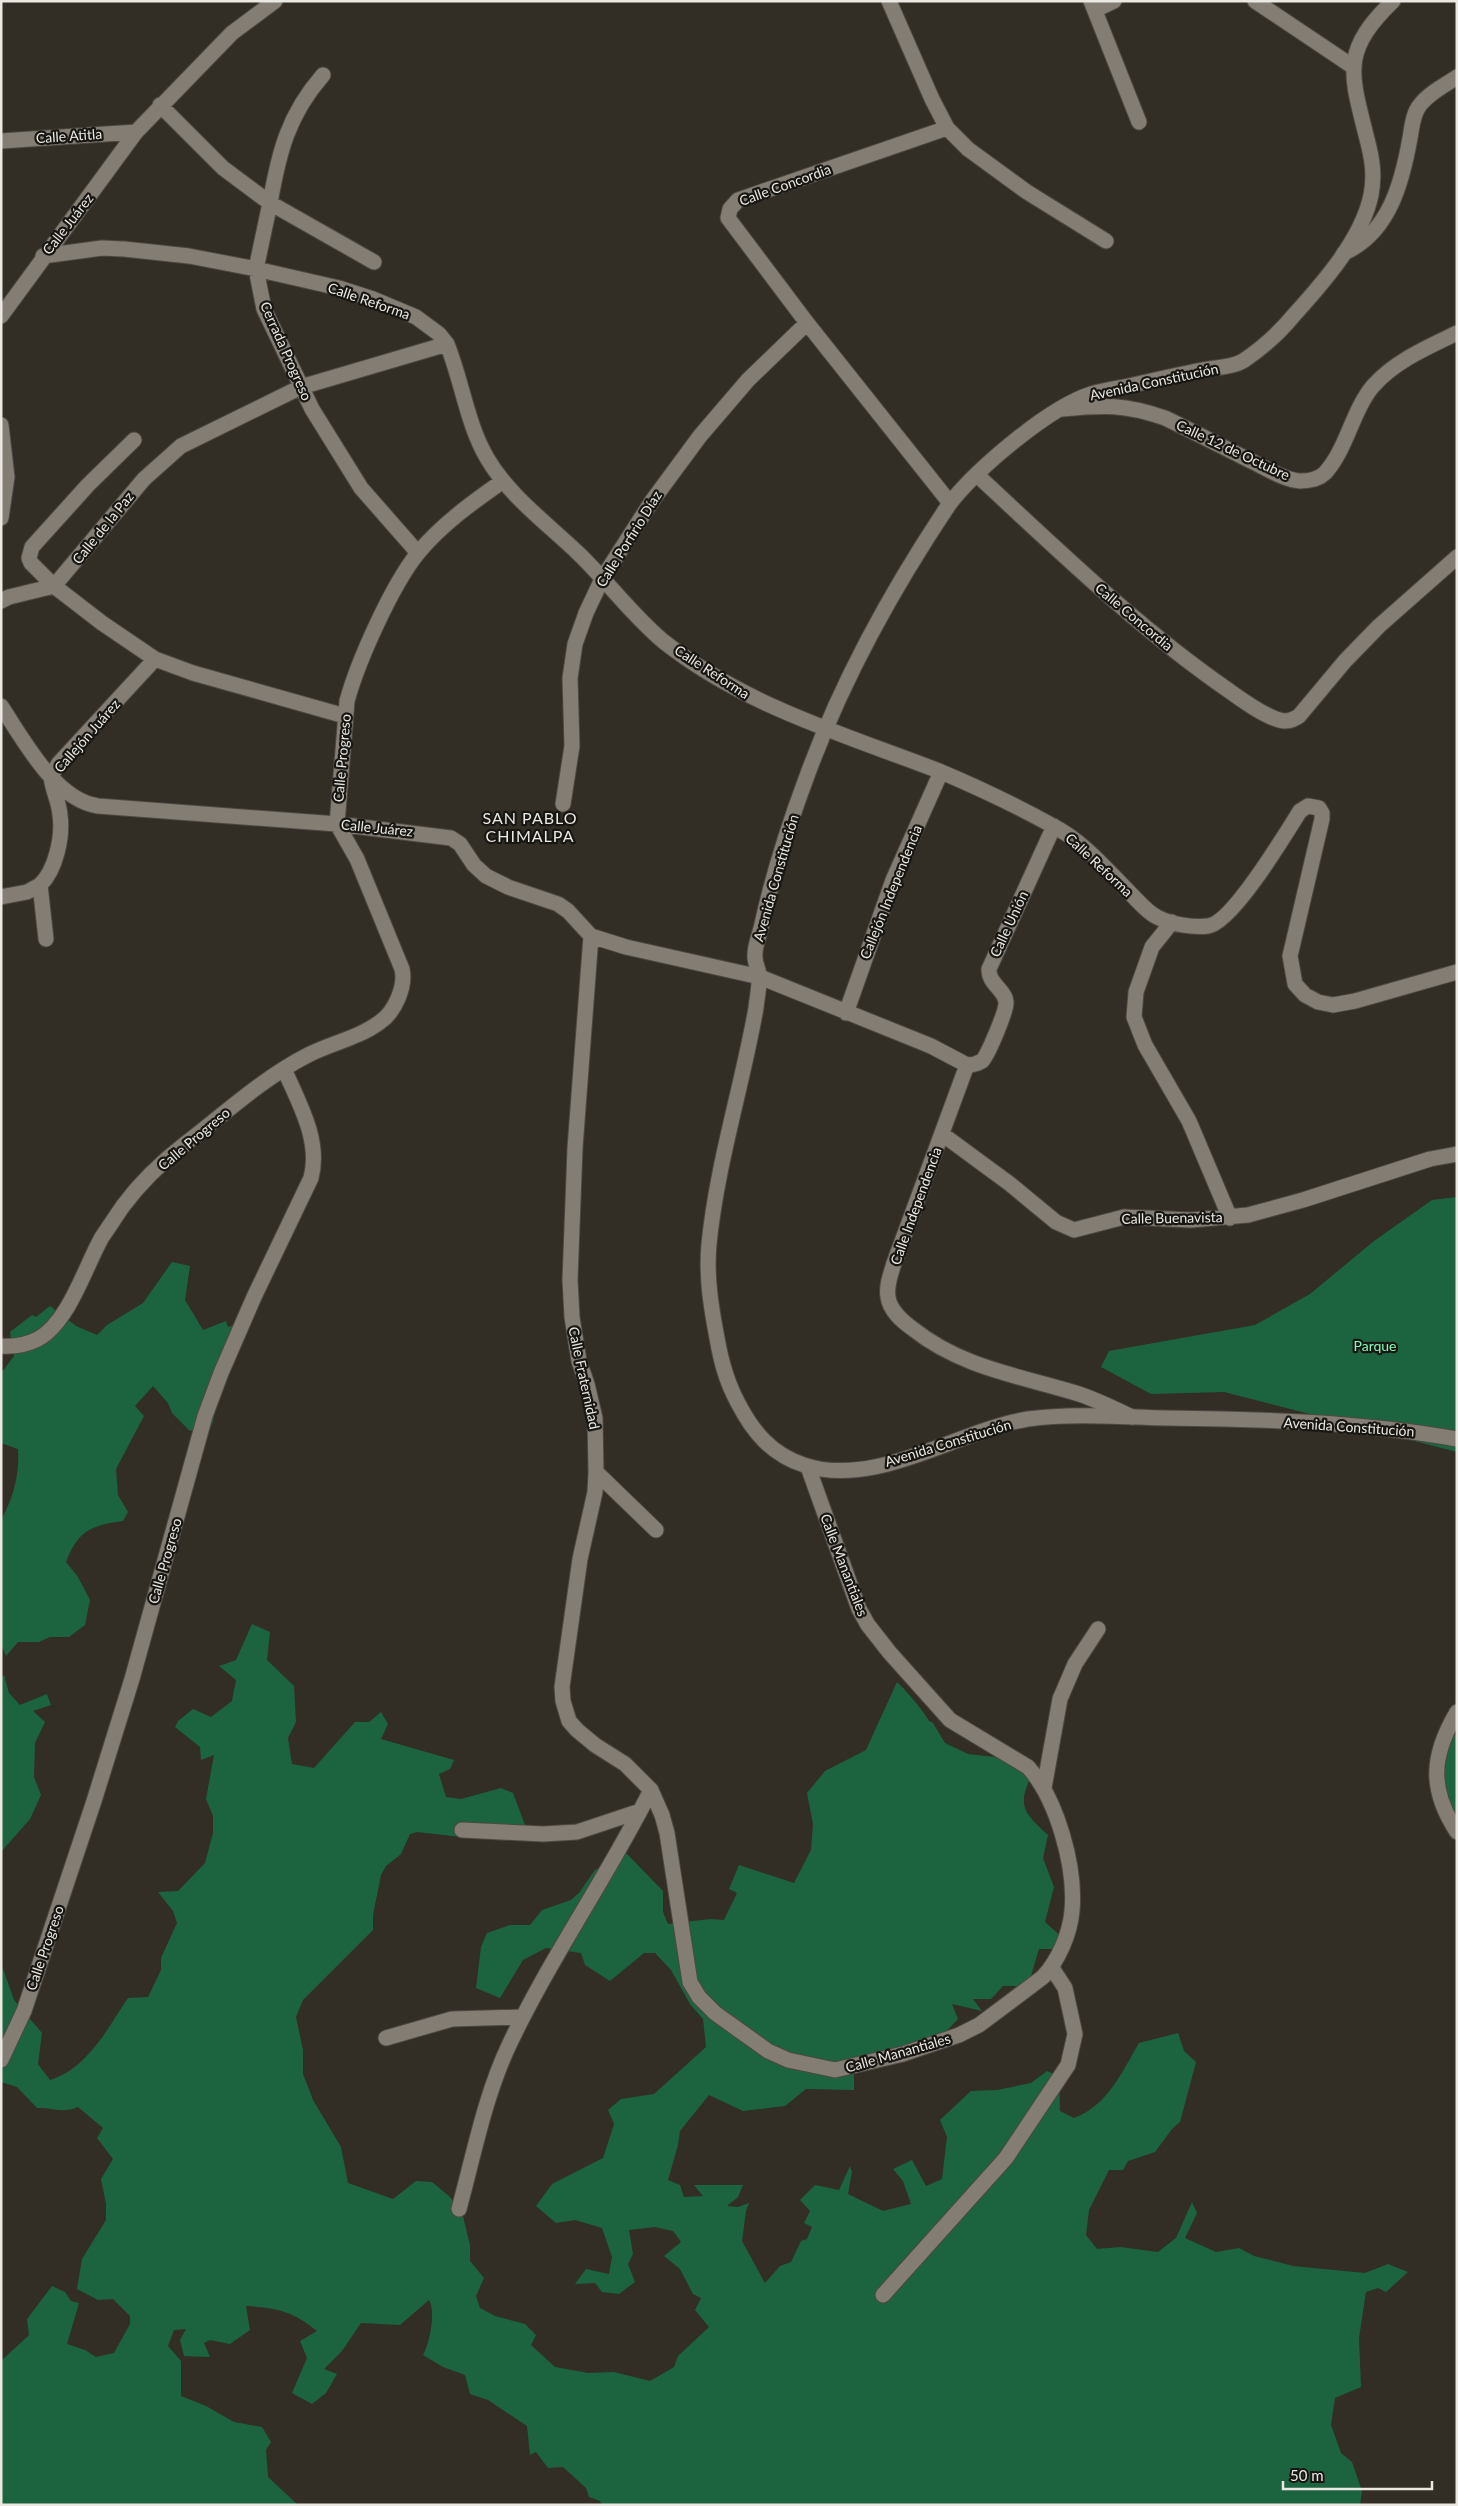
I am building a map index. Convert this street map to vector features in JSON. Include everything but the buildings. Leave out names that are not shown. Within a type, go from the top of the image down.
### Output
[{"type":"street","name":"Calle Juárez","points":[[1,316],[43,256],[91,196],[136,132],[160,105],[232,33],[275,1]]},
{"type":"street","points":[[889,1],[932,99],[947,128],[968,149],[1027,192],[1106,241]]},
{"type":"street","points":[[1114,1],[1093,5],[1139,122]]},
{"type":"street","points":[[1255,1],[1352,66]]},
{"type":"street","name":"Avenida Constitución","points":[[1393,1],[1378,15],[1366,33],[1352,66],[1355,93],[1374,174],[1371,196],[1358,230],[1344,253],[1284,326],[1242,362],[1226,367],[1186,373],[1090,394],[1062,409],[1005,448],[950,503],[873,631],[825,730],[807,775],[767,903],[754,957],[760,977],[755,1010],[722,1166],[709,1244],[710,1305],[722,1366],[728,1384],[749,1424],[772,1450],[808,1467],[840,1470],[878,1465],[920,1454],[1006,1424],[1030,1419],[1067,1416],[1235,1419],[1400,1429],[1457,1439]]},
{"type":"street","name":"Cerrada Progreso","points":[[322,75],[299,104],[277,162],[256,268],[264,309],[301,387],[361,488],[418,553]]},
{"type":"street","points":[[1344,253],[1360,246],[1383,221],[1394,200],[1418,106],[1457,77]]},
{"type":"street","points":[[160,105],[222,168],[270,203],[374,262]]},
{"type":"street","name":"Calle Concordia","points":[[947,128],[750,195],[734,204],[728,218],[807,323],[950,503]]},
{"type":"street","name":"Calle Atitla","points":[[1,141],[136,132]]},
{"type":"street","name":"Calle Reforma","points":[[43,256],[102,248],[189,256],[256,268],[339,288],[374,299],[416,317],[439,334],[447,344],[478,440],[488,460],[503,481],[616,595],[671,646],[747,695],[825,730],[1001,793],[1079,844],[1141,906],[1156,917],[1172,922],[1209,926],[1218,923],[1229,914],[1300,811],[1308,806],[1314,806],[1322,813],[1322,819],[1290,956],[1295,984],[1305,995],[1318,1002],[1333,1005],[1355,1001],[1457,972]]},
{"type":"street","name":"Calle Porfirio Díaz","points":[[563,804],[572,746],[570,678],[575,644],[586,613],[602,579],[652,501],[700,436],[748,380],[807,323]]},
{"type":"street","name":"Calle 12 de Octubre","points":[[1062,409],[1106,405],[1147,412],[1166,418],[1278,474],[1299,481],[1314,480],[1325,473],[1372,387],[1401,363],[1457,333]]},
{"type":"street","name":"Calle de la Paz","points":[[54,586],[144,479],[164,459],[196,437],[301,387],[447,344]]},
{"type":"street","points":[[1,425],[7,477],[1,518]]},
{"type":"street","points":[[134,440],[88,485],[32,547],[29,558],[31,563],[54,586],[155,659],[193,673],[346,716]]},
{"type":"street","name":"Calle Concordia","points":[[977,475],[1122,608],[1202,672],[1240,698],[1280,720],[1293,720],[1307,707],[1339,668],[1372,633],[1457,556]]},
{"type":"street","name":"Calle Progreso","points":[[1,1346],[15,1347],[38,1338],[55,1324],[65,1310],[102,1238],[125,1204],[167,1158],[270,1077],[307,1055],[380,1022],[390,1012],[401,991],[403,982],[402,969],[357,859],[337,824],[346,716],[352,684],[368,646],[404,574],[418,553],[461,512],[503,481]]},
{"type":"street","points":[[1,601],[9,597],[54,586]]},
{"type":"street","name":"Callejón Juárez","points":[[40,885],[47,878],[55,859],[61,822],[51,776],[59,763],[155,659]]},
{"type":"street","name":"Calle Juárez","points":[[1,706],[40,765],[77,801],[90,805],[337,824],[451,838],[460,844],[474,865],[486,876],[508,887],[558,904],[571,914],[591,936]]},
{"type":"street","name":"Callejón Independencia","points":[[846,1013],[893,880],[941,772]]},
{"type":"street","name":"Calle Unión","points":[[967,1065],[975,1064],[986,1056],[1004,1008],[1004,998],[990,980],[989,970],[1054,826]]},
{"type":"street","points":[[1,897],[27,892],[40,885],[46,939]]},
{"type":"street","points":[[1172,922],[1152,947],[1136,992],[1134,1017],[1145,1045],[1189,1121],[1230,1218]]},
{"type":"street","points":[[591,936],[626,947],[760,977],[931,1046],[967,1065]]},
{"type":"street","name":"Calle Fraternidad","points":[[591,936],[575,1148],[570,1280],[572,1317],[579,1361],[588,1384],[596,1418],[596,1472],[595,1492],[580,1559],[562,1687],[565,1712],[569,1721],[595,1745]]},
{"type":"street","name":"Calle Independencia","points":[[967,1065],[888,1284],[888,1297],[893,1310],[901,1320],[924,1338],[959,1358],[986,1368],[1081,1395],[1132,1417]]},
{"type":"street","name":"Calle Progreso","points":[[1,2060],[24,2011],[97,1792],[132,1679],[205,1416],[221,1373],[254,1297],[314,1168],[313,1145],[303,1112],[284,1069]]},
{"type":"street","name":"Calle Buenavista","points":[[942,1134],[1067,1229],[1074,1230],[1124,1217],[1191,1220],[1230,1218],[1269,1211],[1421,1162],[1457,1154]]},
{"type":"street","name":"Calle Manantiales","points":[[595,1745],[625,1764],[651,1790],[662,1815],[667,1833],[690,1982],[699,1997],[715,2013],[742,2034],[788,2060],[826,2070],[844,2070],[903,2054],[949,2038],[979,2024],[1043,1977],[1052,1968],[1066,1934],[1072,1911],[1072,1901],[1070,1871],[1058,1823],[1044,1788],[1028,1766],[962,1729],[950,1720],[890,1653],[868,1625],[859,1609],[808,1467]]},
{"type":"street","points":[[596,1472],[656,1530]]},
{"type":"street","points":[[1044,1788],[1060,1699],[1075,1664],[1098,1629]]},
{"type":"street","points":[[1457,1712],[1445,1734],[1435,1769],[1437,1789],[1445,1814],[1457,1832]]},
{"type":"street","points":[[458,2210],[494,2081],[523,2017],[546,1971],[651,1790]]},
{"type":"street","points":[[462,1830],[543,1834],[577,1832],[640,1811]]},
{"type":"street","points":[[883,2295],[1006,2158],[1068,2065],[1075,2034],[1064,1988],[1052,1968]]},
{"type":"street","points":[[386,2038],[463,2017],[523,2017]]},
{"type":"green space","name":"Parque","points":[[1457,1197],[1457,1452],[1224,1392],[1151,1394],[1101,1367],[1109,1351],[1255,1325],[1310,1294],[1374,1241],[1432,1200]]},
{"type":"green space","points":[[172,1262],[190,1266],[185,1300],[203,1330],[226,1321],[228,1327],[234,1325],[212,1425],[190,1431],[172,1413],[168,1403],[153,1386],[135,1406],[144,1416],[116,1469],[118,1495],[128,1512],[123,1521],[102,1525],[87,1531],[75,1543],[66,1562],[78,1577],[90,1600],[85,1625],[69,1637],[50,1637],[39,1642],[18,1642],[6,1656],[1,1644],[1,1520],[15,1486],[18,1467],[18,1449],[1,1443],[1,1373],[14,1356],[10,1332],[32,1315],[36,1317],[50,1306],[76,1326],[97,1335],[107,1325],[143,1303]]},
{"type":"green space","points":[[252,1624],[270,1632],[267,1660],[294,1686],[296,1722],[288,1738],[292,1764],[314,1768],[355,1722],[369,1722],[381,1712],[388,1724],[381,1739],[454,1760],[450,1769],[439,1774],[446,1797],[461,1799],[501,1788],[513,1793],[528,1833],[461,1837],[417,1832],[410,1834],[401,1854],[386,1866],[381,1875],[373,1915],[373,1930],[303,2000],[296,2017],[303,2050],[303,2074],[313,2100],[341,2147],[348,2183],[393,2199],[416,2181],[432,2182],[449,2196],[462,2212],[470,2245],[470,2261],[484,2278],[476,2296],[480,2308],[495,2316],[525,2324],[536,2335],[531,2345],[555,2367],[588,2373],[614,2372],[650,2381],[674,2367],[678,2356],[709,2327],[695,2310],[701,2298],[693,2294],[680,2269],[664,2256],[681,2242],[673,2231],[655,2227],[629,2230],[633,2254],[628,2264],[635,2282],[619,2294],[602,2292],[595,2283],[575,2284],[586,2269],[609,2274],[612,2257],[602,2228],[575,2220],[556,2223],[536,2206],[552,2184],[603,2158],[614,2124],[608,2110],[621,2099],[654,2094],[706,2047],[703,2019],[690,2004],[671,1970],[655,1953],[644,1953],[610,1981],[585,1965],[581,1953],[546,1948],[523,1960],[500,1998],[476,1988],[481,1947],[487,1933],[510,1925],[530,1925],[542,1910],[571,1900],[579,1893],[595,1870],[626,1853],[663,1891],[663,1912],[668,1924],[710,1919],[724,1920],[737,1893],[729,1889],[739,1865],[794,1883],[811,1850],[813,1824],[807,1793],[825,1771],[866,1750],[897,1682],[929,1721],[933,1723],[945,1743],[968,1754],[1023,1760],[1034,1770],[1025,1791],[1024,1806],[1027,1813],[1048,1835],[1043,1858],[1054,1887],[1045,1922],[1064,1939],[1053,1949],[1039,1949],[1028,1986],[1003,1986],[991,1999],[973,1999],[982,2011],[952,2004],[958,2019],[924,2055],[854,2071],[854,2090],[806,2089],[785,2106],[743,2111],[709,2095],[680,2131],[668,2180],[680,2185],[684,2197],[703,2196],[694,2185],[743,2185],[738,2197],[727,2206],[738,2207],[749,2203],[746,2211],[742,2241],[765,2283],[780,2266],[791,2262],[801,2241],[807,2239],[812,2227],[804,2223],[810,2211],[800,2200],[815,2185],[839,2190],[850,2166],[852,2172],[848,2194],[883,2211],[911,2204],[903,2181],[893,2169],[912,2160],[926,2186],[942,2179],[947,2137],[940,2120],[971,2091],[997,2090],[1031,2083],[1047,2071],[1059,2076],[1060,2111],[1074,2118],[1086,2113],[1105,2097],[1120,2076],[1139,2043],[1178,2033],[1184,2051],[1196,2062],[1180,2122],[1172,2129],[1155,2152],[1128,2161],[1123,2170],[1109,2170],[1089,2210],[1086,2235],[1097,2249],[1120,2247],[1158,2252],[1176,2238],[1192,2202],[1197,2213],[1185,2238],[1216,2252],[1239,2248],[1254,2256],[1293,2266],[1365,2273],[1388,2264],[1408,2272],[1386,2292],[1378,2288],[1366,2292],[1359,2338],[1361,2387],[1335,2398],[1331,2425],[1341,2453],[1352,2462],[1362,2491],[1360,2505],[602,2505],[600,2501],[589,2497],[586,2488],[563,2467],[548,2468],[536,2452],[530,2455],[527,2426],[488,2400],[470,2394],[465,2375],[443,2367],[423,2355],[428,2343],[432,2319],[429,2300],[400,2325],[361,2323],[342,2351],[324,2369],[337,2374],[326,2393],[312,2404],[292,2393],[307,2358],[300,2341],[317,2331],[300,2319],[284,2312],[246,2306],[250,2330],[230,2344],[210,2340],[204,2343],[210,2357],[184,2356],[180,2340],[186,2329],[174,2330],[168,2346],[181,2361],[181,2396],[206,2406],[234,2422],[262,2427],[271,2442],[266,2450],[268,2477],[298,2505],[1,2505],[1,2361],[29,2335],[27,2319],[52,2286],[65,2292],[71,2301],[79,2303],[67,2344],[85,2350],[96,2357],[114,2353],[130,2324],[130,2316],[113,2299],[98,2300],[77,2289],[82,2259],[106,2220],[106,2204],[101,2179],[113,2159],[97,2138],[103,2128],[78,2107],[67,2110],[37,2108],[17,2087],[1,2082],[1,1963],[14,2000],[42,2033],[38,2064],[50,2080],[63,2074],[86,2057],[128,1998],[148,1997],[161,1970],[161,1958],[177,1923],[173,1911],[158,1892],[178,1891],[205,1863],[213,1833],[213,1816],[206,1799],[214,1755],[201,1760],[200,1747],[175,1727],[178,1721],[193,1709],[211,1717],[232,1701],[236,1680],[219,1666],[236,1660]]},
{"type":"green space","points":[[4,1675],[9,1693],[20,1705],[47,1694],[51,1705],[33,1711],[45,1722],[35,1743],[34,1777],[41,1795],[30,1819],[1,1852],[1,1677]]},
{"type":"green space","points":[[1457,1734],[1457,1815],[1438,1806],[1450,1738]]},
{"type":"district","name":"SAN PABLO CHIMALPA","points":[[530,827]]}]
